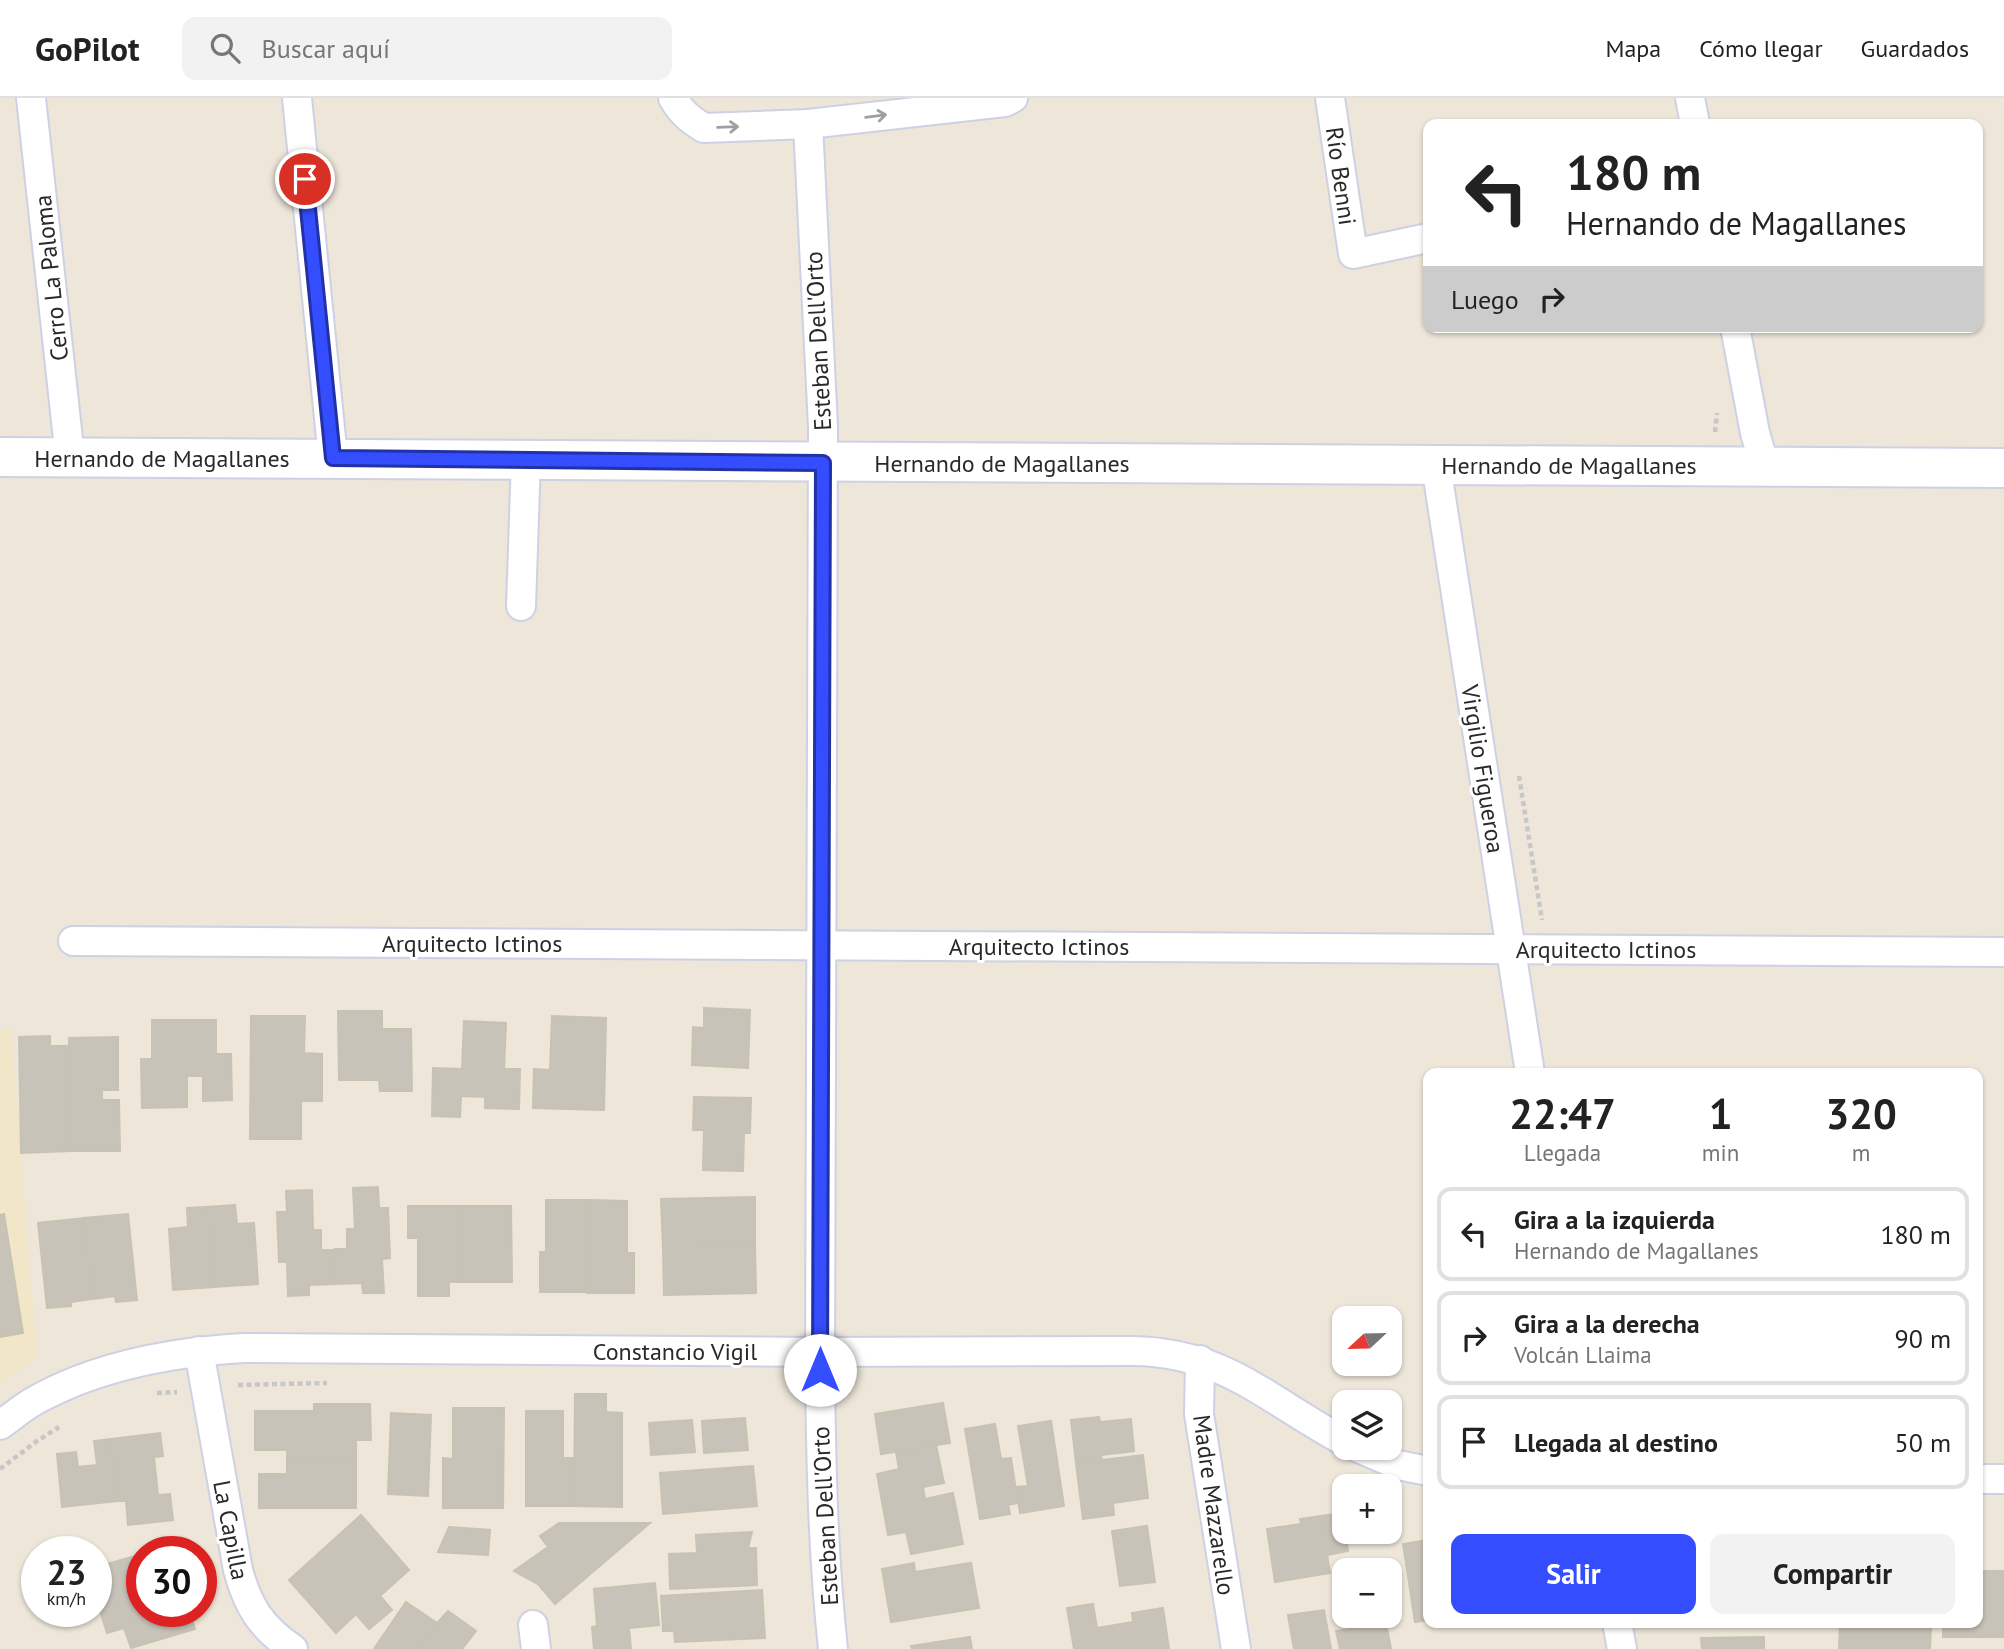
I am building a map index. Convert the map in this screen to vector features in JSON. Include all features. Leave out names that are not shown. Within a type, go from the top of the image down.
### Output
[{"type":"main road","name":"Hernando de Magallanes","points":[[0,457],[2004,468]]},
{"type":"street","name":"Cerro La Paloma","points":[[32,98],[70,458]]},
{"type":"street","points":[[297,98],[333,458]]},
{"type":"street","points":[[673,98],[681,111],[704,128],[808,124],[1005,102],[1013,98]]},
{"type":"street","name":"Río Benni","points":[[1330,98],[1353,254],[1423,239]]},
{"type":"street","points":[[1690,98],[1694,119]]},
{"type":"street","name":"Esteban Dell'Orto","points":[[808,124],[823,427],[820,1352],[822,1477],[833,1649]]},
{"type":"street","points":[[1736,333],[1755,433],[1765,467]]},
{"type":"street","points":[[521,606],[526,459]]},
{"type":"street","name":"Virgilio Figueroa","points":[[1436,465],[1529,1068]]},
{"type":"street","name":"Arquitecto Ictinos","points":[[73,941],[2004,952]]},
{"type":"street","name":"Constancio Vigil","points":[[0,1425],[35,1401],[75,1382],[136,1362],[199,1351],[1155,1351],[1200,1360],[1242,1380],[1332,1434]]},
{"type":"street","name":"La Capilla","points":[[199,1351],[244,1593],[267,1629],[293,1649]]},
{"type":"street","name":"Madre Mazzarello","points":[[1200,1360],[1199,1415],[1236,1649]]},
{"type":"street","points":[[1386,1460],[1423,1470]]},
{"type":"street","points":[[1983,1479],[2004,1479]]},
{"type":"street","points":[[1619,1628],[1622,1649]]},
{"type":"path","points":[[156,1393],[236,1385],[333,1383]]},
{"type":"path","points":[[0,1469],[65,1423]]},
{"type":"shaded area","points":[[0,1029],[11,1029],[37,1358],[0,1384]]},
{"type":"building","points":[[704,1008],[750,1010],[748,1068],[692,1065],[693,1027],[704,1028]]},
{"type":"building","points":[[338,1011],[382,1011],[382,1029],[411,1029],[412,1091],[380,1091],[379,1080],[339,1080]]},
{"type":"building","points":[[251,1016],[305,1016],[304,1053],[322,1054],[322,1101],[301,1101],[301,1139],[250,1139]]},
{"type":"building","points":[[552,1016],[606,1018],[604,1110],[533,1108],[534,1069],[550,1070]]},
{"type":"building","points":[[152,1020],[216,1020],[216,1054],[231,1054],[232,1100],[203,1101],[203,1076],[187,1076],[187,1107],[142,1108],[141,1059],[152,1059]]},
{"type":"building","points":[[464,1021],[506,1023],[504,1069],[520,1069],[519,1109],[485,1108],[485,1097],[461,1096],[460,1117],[432,1116],[433,1068],[462,1069]]},
{"type":"building","points":[[50,1036],[50,1046],[69,1046],[70,1151],[21,1153],[19,1037]]},
{"type":"building","points":[[118,1037],[118,1090],[102,1090],[102,1100],[119,1100],[120,1151],[70,1151],[69,1038]]},
{"type":"building","points":[[694,1097],[751,1098],[750,1133],[744,1133],[743,1171],[703,1170],[704,1130],[693,1130]]},
{"type":"building","points":[[378,1187],[379,1208],[388,1208],[390,1258],[382,1259],[384,1293],[363,1293],[362,1283],[336,1284],[335,1249],[347,1249],[347,1229],[355,1229],[353,1188]]},
{"type":"building","points":[[312,1190],[313,1230],[321,1230],[321,1250],[334,1250],[335,1284],[309,1285],[309,1295],[288,1296],[287,1262],[279,1262],[277,1212],[287,1212],[286,1191]]},
{"type":"building","points":[[755,1197],[755,1247],[663,1248],[661,1199]]},
{"type":"building","points":[[546,1200],[586,1200],[586,1292],[540,1292],[540,1252],[546,1252]]},
{"type":"building","points":[[588,1200],[627,1201],[627,1253],[634,1253],[634,1293],[587,1293]]},
{"type":"building","points":[[235,1205],[237,1224],[254,1223],[258,1284],[213,1287],[207,1207]]},
{"type":"building","points":[[408,1206],[461,1206],[461,1282],[449,1282],[449,1296],[418,1296],[418,1238],[408,1238]]},
{"type":"building","points":[[461,1206],[511,1206],[512,1282],[461,1282]]},
{"type":"building","points":[[207,1207],[213,1287],[173,1290],[169,1229],[188,1227],[187,1208]]},
{"type":"building","points":[[4,1214],[23,1333],[0,1337],[0,1215]]},
{"type":"building","points":[[128,1214],[137,1300],[116,1302],[115,1296],[92,1299],[84,1218]]},
{"type":"building","points":[[84,1218],[92,1299],[71,1302],[71,1306],[47,1308],[38,1223]]},
{"type":"building","points":[[755,1247],[756,1293],[664,1295],[663,1248]]},
{"type":"building","points":[[575,1394],[606,1394],[606,1412],[622,1413],[622,1507],[574,1506]]},
{"type":"building","points":[[943,1403],[950,1443],[881,1454],[875,1414]]},
{"type":"building","points":[[314,1404],[370,1404],[371,1440],[356,1440],[356,1458],[287,1459],[287,1450],[255,1450],[255,1411],[314,1411]]},
{"type":"building","points":[[453,1408],[504,1408],[503,1508],[443,1508],[443,1458],[453,1459]]},
{"type":"building","points":[[526,1411],[563,1411],[563,1458],[575,1458],[574,1506],[526,1506]]},
{"type":"building","points":[[391,1413],[431,1415],[428,1496],[388,1494]]},
{"type":"building","points":[[1099,1417],[1100,1422],[1131,1419],[1134,1451],[1101,1455],[1102,1461],[1076,1463],[1071,1420]]},
{"type":"building","points":[[745,1418],[748,1450],[704,1453],[702,1421]]},
{"type":"building","points":[[692,1420],[695,1452],[651,1455],[649,1423]]},
{"type":"building","points":[[1051,1421],[1064,1506],[1020,1513],[1016,1487],[1028,1486],[1018,1426]]},
{"type":"building","points":[[995,1424],[1001,1459],[1011,1458],[1018,1503],[1008,1505],[1010,1514],[980,1519],[965,1429]]},
{"type":"building","points":[[160,1433],[163,1456],[154,1457],[158,1495],[170,1494],[173,1520],[128,1525],[126,1501],[117,1501],[110,1439]]},
{"type":"building","points":[[110,1439],[117,1501],[62,1507],[57,1454],[76,1452],[78,1467],[97,1465],[94,1441]]},
{"type":"building","points":[[936,1445],[944,1483],[923,1487],[925,1499],[953,1493],[963,1544],[911,1554],[906,1532],[888,1535],[877,1474],[899,1469],[896,1452]]},
{"type":"building","points":[[1143,1455],[1148,1498],[1113,1503],[1114,1515],[1083,1519],[1076,1463]]},
{"type":"building","points":[[356,1458],[356,1508],[259,1508],[259,1474],[287,1474],[287,1459]]},
{"type":"building","points":[[753,1466],[757,1506],[663,1514],[660,1473]]},
{"type":"building","points":[[1332,1514],[1332,1544],[1347,1544],[1348,1551],[1327,1555],[1330,1573],[1275,1582],[1267,1529],[1301,1524],[1300,1519]]},
{"type":"building","points":[[361,1515],[409,1570],[380,1596],[392,1610],[369,1629],[356,1614],[336,1633],[289,1580]]},
{"type":"building","points":[[559,1523],[650,1523],[555,1604],[538,1584],[514,1571],[548,1547],[540,1536]]},
{"type":"building","points":[[1147,1526],[1155,1582],[1120,1586],[1112,1531]]},
{"type":"building","points":[[449,1527],[490,1530],[488,1555],[438,1552]]},
{"type":"building","points":[[752,1532],[748,1548],[756,1548],[757,1585],[670,1589],[669,1554],[697,1553],[696,1535]]},
{"type":"building","points":[[1423,1541],[1423,1621],[1415,1622],[1403,1544]]},
{"type":"building","points":[[126,1559],[126,1627],[195,1629],[131,1648],[124,1628],[107,1633],[105,1627],[112,1627],[112,1562]]},
{"type":"building","points":[[914,1563],[915,1572],[971,1563],[979,1608],[891,1622],[882,1569]]},
{"type":"building","points":[[1983,1571],[2004,1571],[2004,1637],[1943,1637],[1943,1628],[1983,1628]]},
{"type":"building","points":[[655,1583],[659,1625],[629,1628],[631,1649],[594,1649],[592,1627],[597,1626],[594,1589]]},
{"type":"building","points":[[762,1590],[765,1638],[675,1642],[674,1631],[663,1631],[661,1596]]},
{"type":"building","points":[[406,1602],[437,1623],[420,1649],[374,1649]]},
{"type":"building","points":[[1093,1604],[1097,1628],[1133,1622],[1132,1613],[1163,1608],[1169,1649],[1074,1649],[1067,1608]]},
{"type":"building","points":[[1324,1610],[1331,1649],[1294,1649],[1288,1615]]},
{"type":"building","points":[[448,1611],[476,1631],[462,1649],[420,1649],[437,1623]]},
{"type":"building","points":[[1387,1628],[1391,1649],[1340,1649],[1336,1631]]},
{"type":"building","points":[[1840,1628],[1931,1628],[1930,1649],[1839,1649]]},
{"type":"building","points":[[970,1637],[972,1649],[912,1649],[911,1646]]},
{"type":"building","points":[[1764,1637],[1764,1649],[1702,1649],[1701,1638]]},
{"type":"route","points":[[305,179],[333,458],[823,463],[820,1370]]}]
